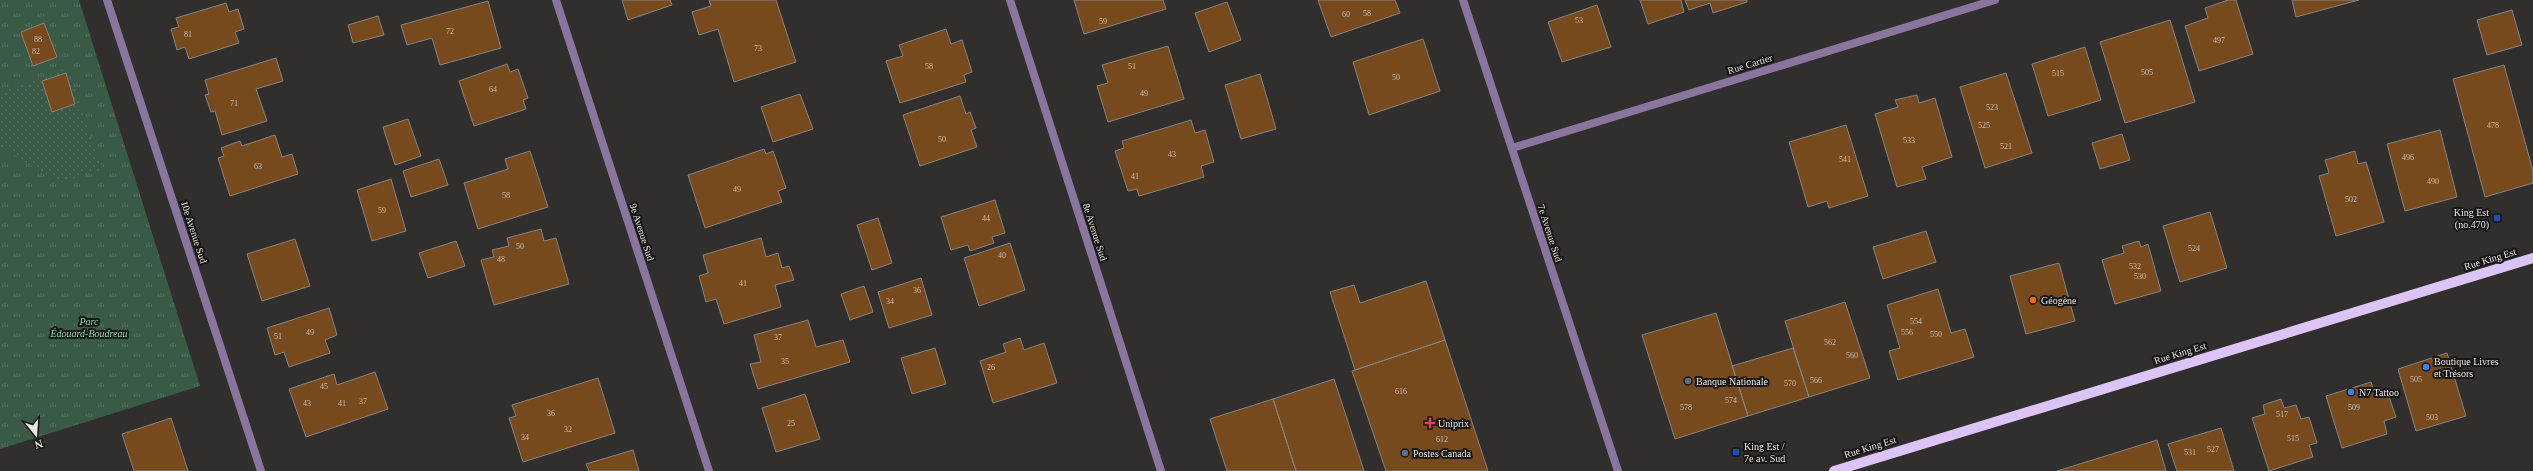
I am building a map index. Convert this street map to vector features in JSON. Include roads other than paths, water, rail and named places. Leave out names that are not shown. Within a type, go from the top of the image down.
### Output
[{"type":"main road","name":"Rue King Est","points":[[1834,471],[2533,258]]},
{"type":"street","name":"10e Avenue Sud","points":[[107,0],[261,471]]},
{"type":"street","name":"9e Avenue Sud","points":[[556,0],[709,471]]},
{"type":"street","name":"8e Avenue Sud","points":[[1010,0],[1161,471]]},
{"type":"street","name":"7e Avenue Sud","points":[[1464,0],[1618,471]]},
{"type":"street","name":"Rue Cartier","points":[[1512,148],[1995,0]]},
{"type":"place","name":"King Est (no.470)","points":[[2497,218]]},
{"type":"place","name":"Géogène","points":[[2033,300]]},
{"type":"place","name":"Boutique Livres et Trésors","points":[[2426,367]]},
{"type":"place","name":"Banque Nationale","points":[[1688,381]]},
{"type":"place","name":"N7 Tattoo","points":[[2351,392]]},
{"type":"place","name":"Uniprix","points":[[1430,423]]},
{"type":"place","name":"King Est / 7e av. Sud","points":[[1736,452]]},
{"type":"place","name":"Postes Canada","points":[[1405,453]]},
{"type":"park label","name":"Parc Édouard-Boudreau","points":[[89,326]]}]
